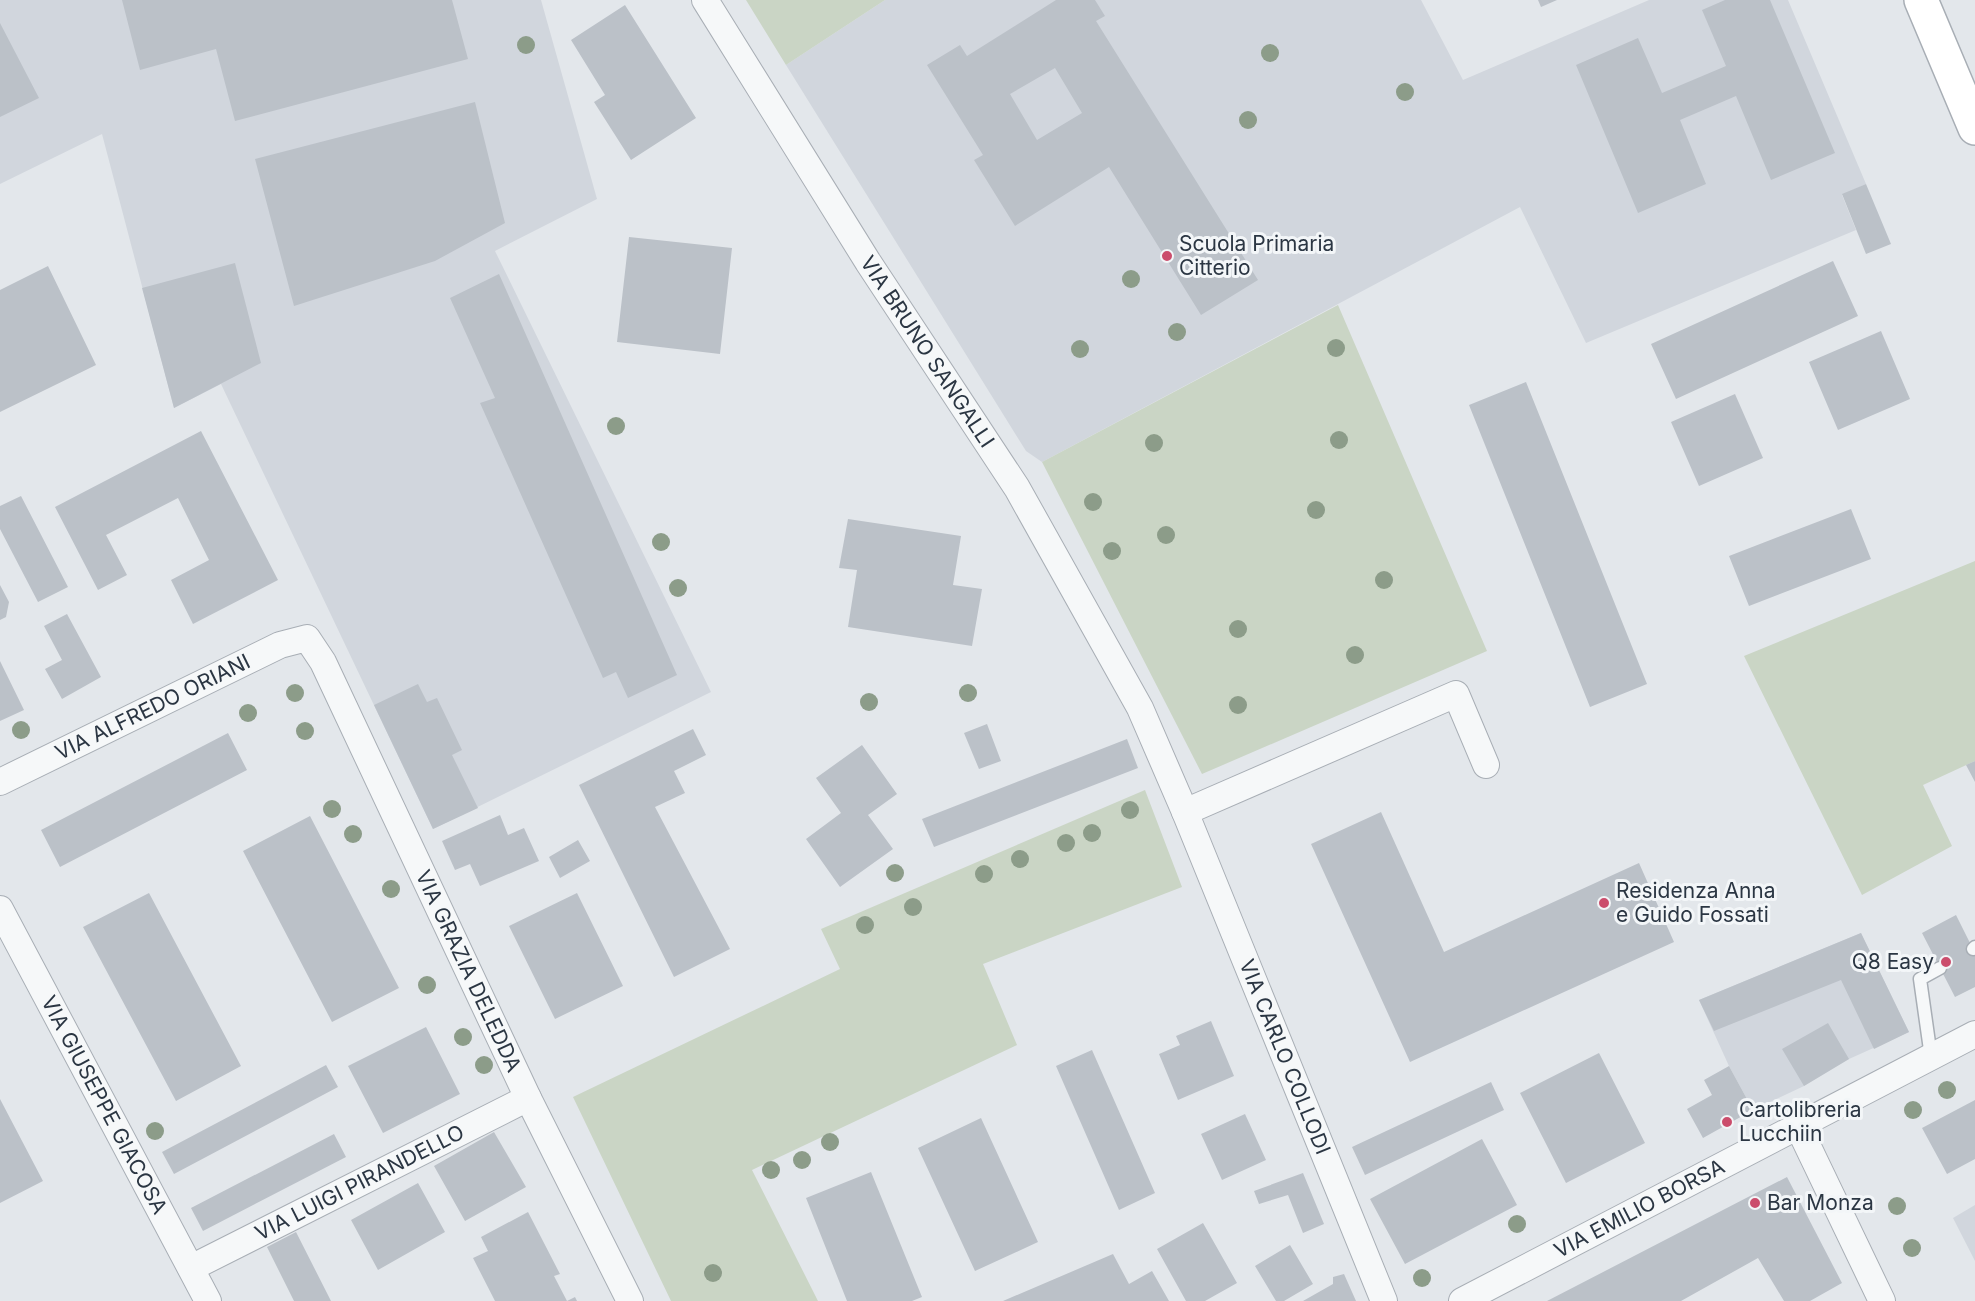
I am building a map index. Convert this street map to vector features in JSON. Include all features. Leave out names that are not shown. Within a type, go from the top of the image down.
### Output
[{"type":"street","name":"VIA BRUNO SANGALLI","points":[[705,0],[868,262],[1017,488],[1140,708]]},
{"type":"street","points":[[1921,0],[1966,83],[1975,128]]},
{"type":"street","name":"VIA ALFREDO ORIANI","points":[[0,782],[280,645],[307,638]]},
{"type":"street","name":"VIA GRAZIA DELEDDA","points":[[307,638],[323,662],[528,1098],[630,1301]]},
{"type":"street","points":[[1185,812],[1456,694],[1486,765]]},
{"type":"street","name":"VIA CARLO COLLODI","points":[[1140,708],[1185,812],[1384,1301]]},
{"type":"street","name":"VIA GIUSEPPE GIACOSA","points":[[0,909],[208,1301]]},
{"type":"street","name":"VIA EMILIO BORSA","points":[[1462,1301],[1975,1034]]},
{"type":"street","name":"VIA LUIGI PIRANDELLO","points":[[191,1268],[528,1098]]},
{"type":"street","points":[[1798,1126],[1882,1301]]},
{"type":"lane","points":[[1931,1057],[1920,979],[1940,968]]},
{"type":"shaded area","points":[[0,0],[541,0],[597,199],[495,251],[711,692],[433,829],[221,384],[174,408],[102,134],[0,184]]},
{"type":"shaded area","name":"Scuola Primaria Citterio","points":[[885,0],[1421,0],[1463,80],[1649,0],[1788,0],[1866,184],[1842,195],[1856,230],[1586,343],[1520,207],[1042,462],[1026,451],[786,65]]},
{"type":"shaded area","points":[[1861,933],[1909,1032],[1849,1059],[1804,1086],[1753,1110],[1729,1066],[1699,1000]]},
{"type":"shaded area","points":[[1975,1205],[1975,1261],[1953,1218]]},
{"type":"green space","points":[[746,0],[885,0],[786,65]]},
{"type":"green space","points":[[1338,305],[1487,651],[1202,774],[1042,462]]},
{"type":"green space","points":[[1975,561],[1975,761],[1923,785],[1952,846],[1862,895],[1744,656]]},
{"type":"green space","points":[[1145,790],[1182,887],[983,964],[1017,1045],[752,1170],[818,1301],[671,1301],[573,1097],[840,969],[821,929]]},
{"type":"building","points":[[122,0],[452,0],[468,59],[235,121],[216,49],[140,70]]},
{"type":"building","points":[[1056,0],[1095,0],[1105,16],[1096,21],[1258,280],[1201,315],[1109,167],[1015,226],[974,160],[983,155],[927,65],[960,45],[967,56]],"holes":[[[1055,68],[1082,113],[1037,140],[1010,94]]]},
{"type":"building","points":[[1538,0],[1557,0],[1541,7]]},
{"type":"building","points":[[1725,0],[1770,0],[1835,153],[1771,180],[1736,96],[1680,120],[1706,184],[1638,213],[1576,65],[1638,38],[1662,93],[1726,66],[1702,10]]},
{"type":"building","points":[[625,5],[696,118],[631,160],[594,102],[605,95],[571,40]]},
{"type":"building","points":[[0,23],[39,98],[0,117]]},
{"type":"building","points":[[475,102],[505,223],[435,261],[294,306],[255,159]]},
{"type":"building","points":[[1866,184],[1891,244],[1866,254],[1842,194]]},
{"type":"building","points":[[629,237],[732,248],[720,354],[617,342]]},
{"type":"building","points":[[1833,261],[1858,316],[1676,399],[1651,344]]},
{"type":"building","points":[[235,263],[261,363],[174,408],[142,288]]},
{"type":"building","points":[[48,266],[96,365],[0,412],[0,290]]},
{"type":"building","points":[[499,274],[677,675],[628,698],[616,672],[603,678],[480,403],[495,398],[450,298]]},
{"type":"building","points":[[1881,331],[1910,399],[1838,430],[1809,362]]},
{"type":"building","points":[[1526,382],[1647,684],[1590,707],[1469,405]]},
{"type":"building","points":[[1735,394],[1763,458],[1699,486],[1671,422]]},
{"type":"building","points":[[201,431],[278,580],[193,624],[171,580],[209,560],[178,498],[106,535],[127,575],[98,590],[55,507]]},
{"type":"building","points":[[21,496],[68,587],[38,602],[0,529],[0,506]]},
{"type":"building","points":[[1851,509],[1871,559],[1749,606],[1729,556]]},
{"type":"building","points":[[848,519],[961,536],[953,585],[982,589],[972,646],[848,627],[857,570],[839,568]]},
{"type":"building","points":[[0,585],[9,602],[6,617],[0,620]]},
{"type":"building","points":[[67,614],[101,677],[62,699],[45,669],[62,660],[44,626]]},
{"type":"building","points":[[0,661],[24,710],[0,721]]},
{"type":"building","points":[[418,684],[427,702],[437,698],[462,750],[452,755],[478,808],[433,829],[374,705]]},
{"type":"building","points":[[987,724],[1001,761],[979,769],[964,733]]},
{"type":"building","points":[[693,729],[706,755],[674,771],[685,793],[655,807],[730,949],[674,977],[579,785]]},
{"type":"building","points":[[228,733],[247,770],[60,867],[41,830]]},
{"type":"building","points":[[1127,739],[1138,768],[934,847],[922,819]]},
{"type":"building","points":[[862,745],[897,794],[868,815],[893,849],[840,887],[806,839],[841,813],[816,778]]},
{"type":"building","points":[[1975,761],[1975,782],[1966,765]]},
{"type":"building","name":"Residenza Anna e Guido Fossati","points":[[1381,812],[1444,952],[1639,863],[1674,942],[1410,1062],[1311,844]]},
{"type":"building","points":[[500,815],[508,835],[524,828],[539,861],[480,886],[470,864],[455,870],[442,841]]},
{"type":"building","points":[[310,816],[399,988],[332,1022],[243,851]]},
{"type":"building","points":[[578,840],[590,861],[560,878],[549,857]]},
{"type":"building","points":[[149,893],[241,1066],[176,1101],[83,927]]},
{"type":"building","points":[[577,893],[623,986],[555,1019],[509,926]]},
{"type":"building","points":[[1956,915],[1975,953],[1975,987],[1955,997],[1922,933]]},
{"type":"building","points":[[1861,933],[1909,1032],[1874,1049],[1841,980],[1714,1031],[1699,1000]]},
{"type":"building","points":[[1211,1021],[1234,1076],[1178,1100],[1159,1054],[1180,1045],[1176,1036]]},
{"type":"building","points":[[1828,1023],[1849,1059],[1804,1086],[1782,1049]]},
{"type":"building","points":[[426,1027],[460,1094],[383,1133],[348,1066]]},
{"type":"building","points":[[1092,1050],[1155,1193],[1119,1210],[1056,1066]]},
{"type":"building","points":[[1599,1053],[1645,1143],[1566,1183],[1520,1093]]},
{"type":"building","points":[[326,1065],[338,1087],[174,1174],[162,1152]]},
{"type":"building","points":[[1729,1066],[1753,1110],[1703,1138],[1687,1109],[1712,1095],[1704,1080]]},
{"type":"building","points":[[1491,1082],[1504,1110],[1365,1175],[1352,1147]]},
{"type":"building","points":[[0,1099],[43,1181],[0,1203]]},
{"type":"building","points":[[1975,1100],[1975,1159],[1947,1174],[1922,1128]]},
{"type":"building","points":[[1245,1114],[1266,1160],[1222,1180],[1201,1134]]},
{"type":"building","points":[[981,1118],[1038,1242],[975,1271],[918,1148]]},
{"type":"building","points":[[494,1132],[526,1187],[465,1221],[434,1166]]},
{"type":"building","points":[[334,1134],[346,1157],[203,1231],[191,1208]]},
{"type":"building","points":[[1482,1139],[1517,1205],[1405,1264],[1370,1199]]},
{"type":"building","points":[[871,1172],[922,1297],[912,1301],[847,1301],[806,1198]]},
{"type":"building","points":[[1303,1173],[1324,1224],[1303,1233],[1288,1195],[1259,1204],[1254,1191]]},
{"type":"building","points":[[1787,1177],[1842,1283],[1810,1301],[1784,1301],[1758,1258],[1681,1301],[1547,1301]]},
{"type":"building","points":[[418,1183],[445,1232],[378,1270],[351,1220]]},
{"type":"building","points":[[528,1212],[560,1274],[554,1276],[567,1301],[495,1301],[473,1258],[488,1251],[481,1237]]},
{"type":"building","points":[[1203,1223],[1237,1283],[1205,1301],[1186,1301],[1157,1249]]},
{"type":"building","points":[[296,1232],[331,1301],[294,1301],[267,1247]]},
{"type":"building","points":[[1290,1245],[1313,1284],[1284,1301],[1276,1301],[1255,1266]]},
{"type":"building","points":[[1113,1254],[1129,1284],[1152,1271],[1169,1301],[1003,1301]]},
{"type":"building","points":[[1344,1274],[1356,1301],[1303,1301],[1333,1284],[1333,1277]]},
{"type":"place","name":"Scuola Primaria Citterio","points":[[1167,256]]},
{"type":"place","name":"Residenza Anna e Guido Fossati","points":[[1604,903]]},
{"type":"place","name":"Q8 Easy","points":[[1946,962]]},
{"type":"place","name":"Cartolibreria Lucchiin","points":[[1727,1122]]},
{"type":"place","name":"Bar Monza","points":[[1755,1203]]}]
